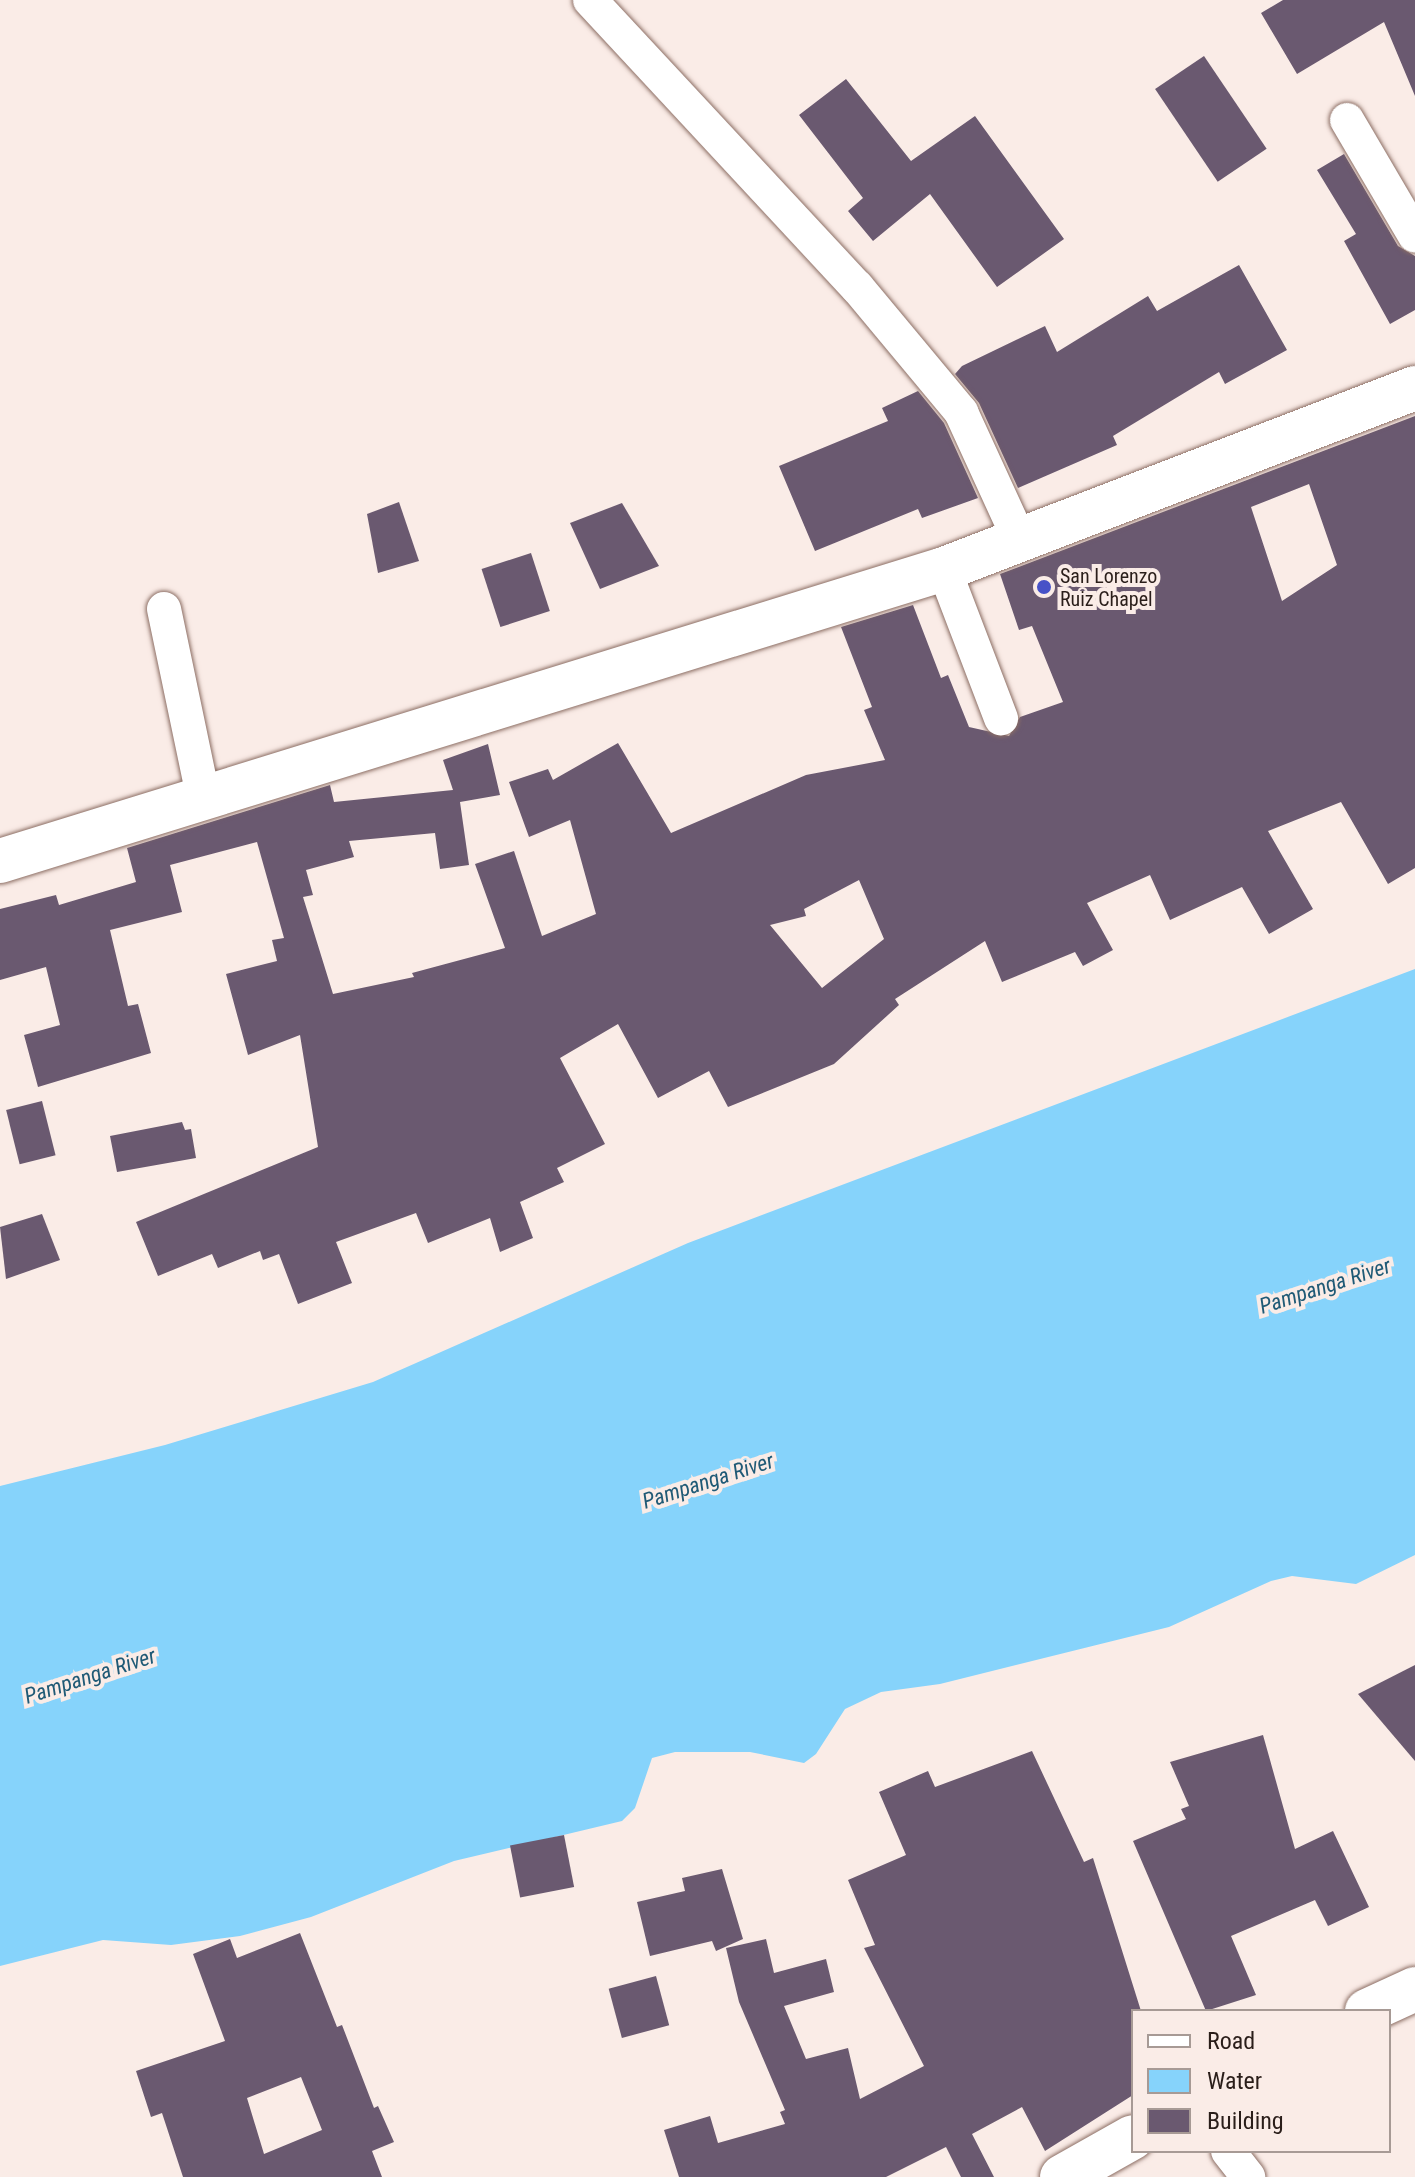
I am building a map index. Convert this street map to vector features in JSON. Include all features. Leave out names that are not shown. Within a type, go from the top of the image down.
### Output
[{"type":"street","points":[[590,0],[857,287],[961,412],[1020,541]]},
{"type":"street","points":[[1347,120],[1415,236]]},
{"type":"street","points":[[0,861],[944,569],[1415,388]]},
{"type":"street","points":[[944,569],[1001,718]]},
{"type":"street","points":[[164,609],[203,796]]},
{"type":"street","points":[[1371,2009],[1415,1989]]},
{"type":"street","points":[[1062,2177],[1131,2138]]},
{"type":"street","points":[[1230,2153],[1248,2177]]},
{"type":"water","name":"Pampanga River","points":[[1415,969],[1415,1555],[1356,1584],[1292,1576],[1271,1581],[1169,1627],[940,1684],[881,1692],[845,1709],[816,1754],[804,1763],[750,1752],[675,1752],[652,1758],[635,1808],[622,1821],[454,1861],[311,1917],[240,1936],[171,1945],[103,1940],[0,1966],[0,1486],[165,1445],[373,1382],[688,1243]]},
{"type":"building","points":[[1283,0],[1415,0],[1415,96],[1384,22],[1297,74],[1261,13]]},
{"type":"building","points":[[1204,56],[1267,149],[1218,182],[1155,89]]},
{"type":"building","points":[[846,79],[911,161],[975,116],[1064,239],[997,287],[930,194],[873,241],[848,211],[863,198],[799,115]]},
{"type":"building","points":[[1344,154],[1398,246],[1415,256],[1415,310],[1390,324],[1344,241],[1356,234],[1317,170]]},
{"type":"building","points":[[1239,265],[1287,350],[1225,384],[1219,372],[1113,436],[1117,445],[1018,488],[979,403],[955,374],[962,366],[1045,326],[1057,352],[1148,296],[1157,311]]},
{"type":"building","points":[[918,391],[944,423],[978,498],[922,518],[918,509],[815,551],[779,466],[888,421],[882,408]]},
{"type":"building","points":[[1415,416],[1415,868],[1388,884],[1341,802],[1268,831],[1313,909],[1269,934],[1242,887],[1170,920],[1150,875],[1087,903],[1113,950],[1083,966],[1075,952],[1002,982],[985,941],[895,999],[899,1005],[834,1064],[728,1107],[709,1071],[658,1098],[618,1024],[560,1058],[605,1144],[557,1168],[564,1182],[520,1202],[533,1238],[500,1252],[490,1218],[428,1243],[416,1213],[336,1242],[352,1283],[298,1304],[279,1254],[263,1260],[260,1251],[218,1268],[212,1254],[158,1276],[136,1222],[318,1147],[300,1035],[248,1055],[226,974],[277,961],[272,940],[284,938],[257,842],[170,865],[182,912],[110,930],[128,1006],[138,1004],[151,1053],[38,1087],[24,1035],[60,1025],[46,967],[0,980],[0,909],[56,895],[59,905],[136,882],[127,848],[330,785],[334,802],[453,790],[443,760],[488,744],[500,795],[460,802],[469,865],[440,869],[435,833],[349,841],[354,857],[306,870],[313,895],[303,897],[333,994],[414,977],[412,973],[505,948],[475,864],[514,851],[542,936],[596,914],[570,820],[529,837],[509,782],[548,769],[553,780],[618,743],[671,833],[806,775],[885,760],[864,710],[872,707],[841,627],[913,605],[941,678],[948,675],[969,727],[1009,736],[1020,717],[1063,702],[1032,626],[1019,630],[1000,574]],"holes":[[[1309,484],[1337,565],[1282,601],[1251,507]],[[859,880],[884,939],[822,988],[770,925],[806,916],[804,909]]]},
{"type":"building","points":[[399,502],[419,561],[378,573],[367,514]]},
{"type":"building","points":[[622,503],[659,566],[600,589],[570,523]]},
{"type":"building","points":[[531,553],[550,611],[500,627],[482,569]]},
{"type":"building","points":[[42,1101],[56,1155],[20,1164],[6,1110]]},
{"type":"building","points":[[182,1122],[185,1130],[191,1129],[196,1158],[117,1172],[110,1136]]},
{"type":"building","points":[[42,1214],[60,1260],[6,1279],[0,1227]]},
{"type":"building","points":[[1415,1665],[1415,1761],[1358,1694]]},
{"type":"building","points":[[1263,1735],[1295,1849],[1333,1831],[1369,1907],[1328,1926],[1315,1900],[1231,1936],[1256,1995],[1212,2009],[1205,2009],[1133,1841],[1186,1819],[1181,1809],[1189,1806],[1170,1762]]},
{"type":"building","points":[[1032,1751],[1084,1862],[1093,1858],[1140,2009],[1131,2009],[1131,2096],[1045,2151],[1022,2107],[972,2134],[994,2177],[961,2177],[946,2147],[886,2177],[679,2177],[664,2130],[710,2116],[718,2143],[785,2124],[780,2112],[785,2110],[739,2002],[726,1948],[766,1939],[774,1973],[826,1959],[834,1992],[784,2006],[806,2059],[848,2048],[860,2099],[924,2066],[864,1948],[875,1945],[848,1880],[906,1855],[879,1792],[928,1771],[935,1787]]},
{"type":"building","points":[[564,1835],[574,1887],[520,1898],[510,1845]]},
{"type":"building","points":[[722,1869],[743,1939],[716,1951],[712,1941],[650,1956],[637,1902],[685,1891],[682,1878]]},
{"type":"building","points":[[300,1933],[337,2027],[342,2025],[374,2108],[378,2106],[394,2142],[372,2151],[382,2177],[183,2177],[162,2113],[151,2117],[136,2071],[225,2041],[193,1954],[230,1939],[237,1958]],"holes":[[[301,2077],[322,2130],[264,2154],[247,2098]]]},
{"type":"building","points":[[656,1976],[669,2025],[622,2038],[609,1989]]},
{"type":"place","name":"San Lorenzo Ruiz Chapel","points":[[1044,587]]}]
